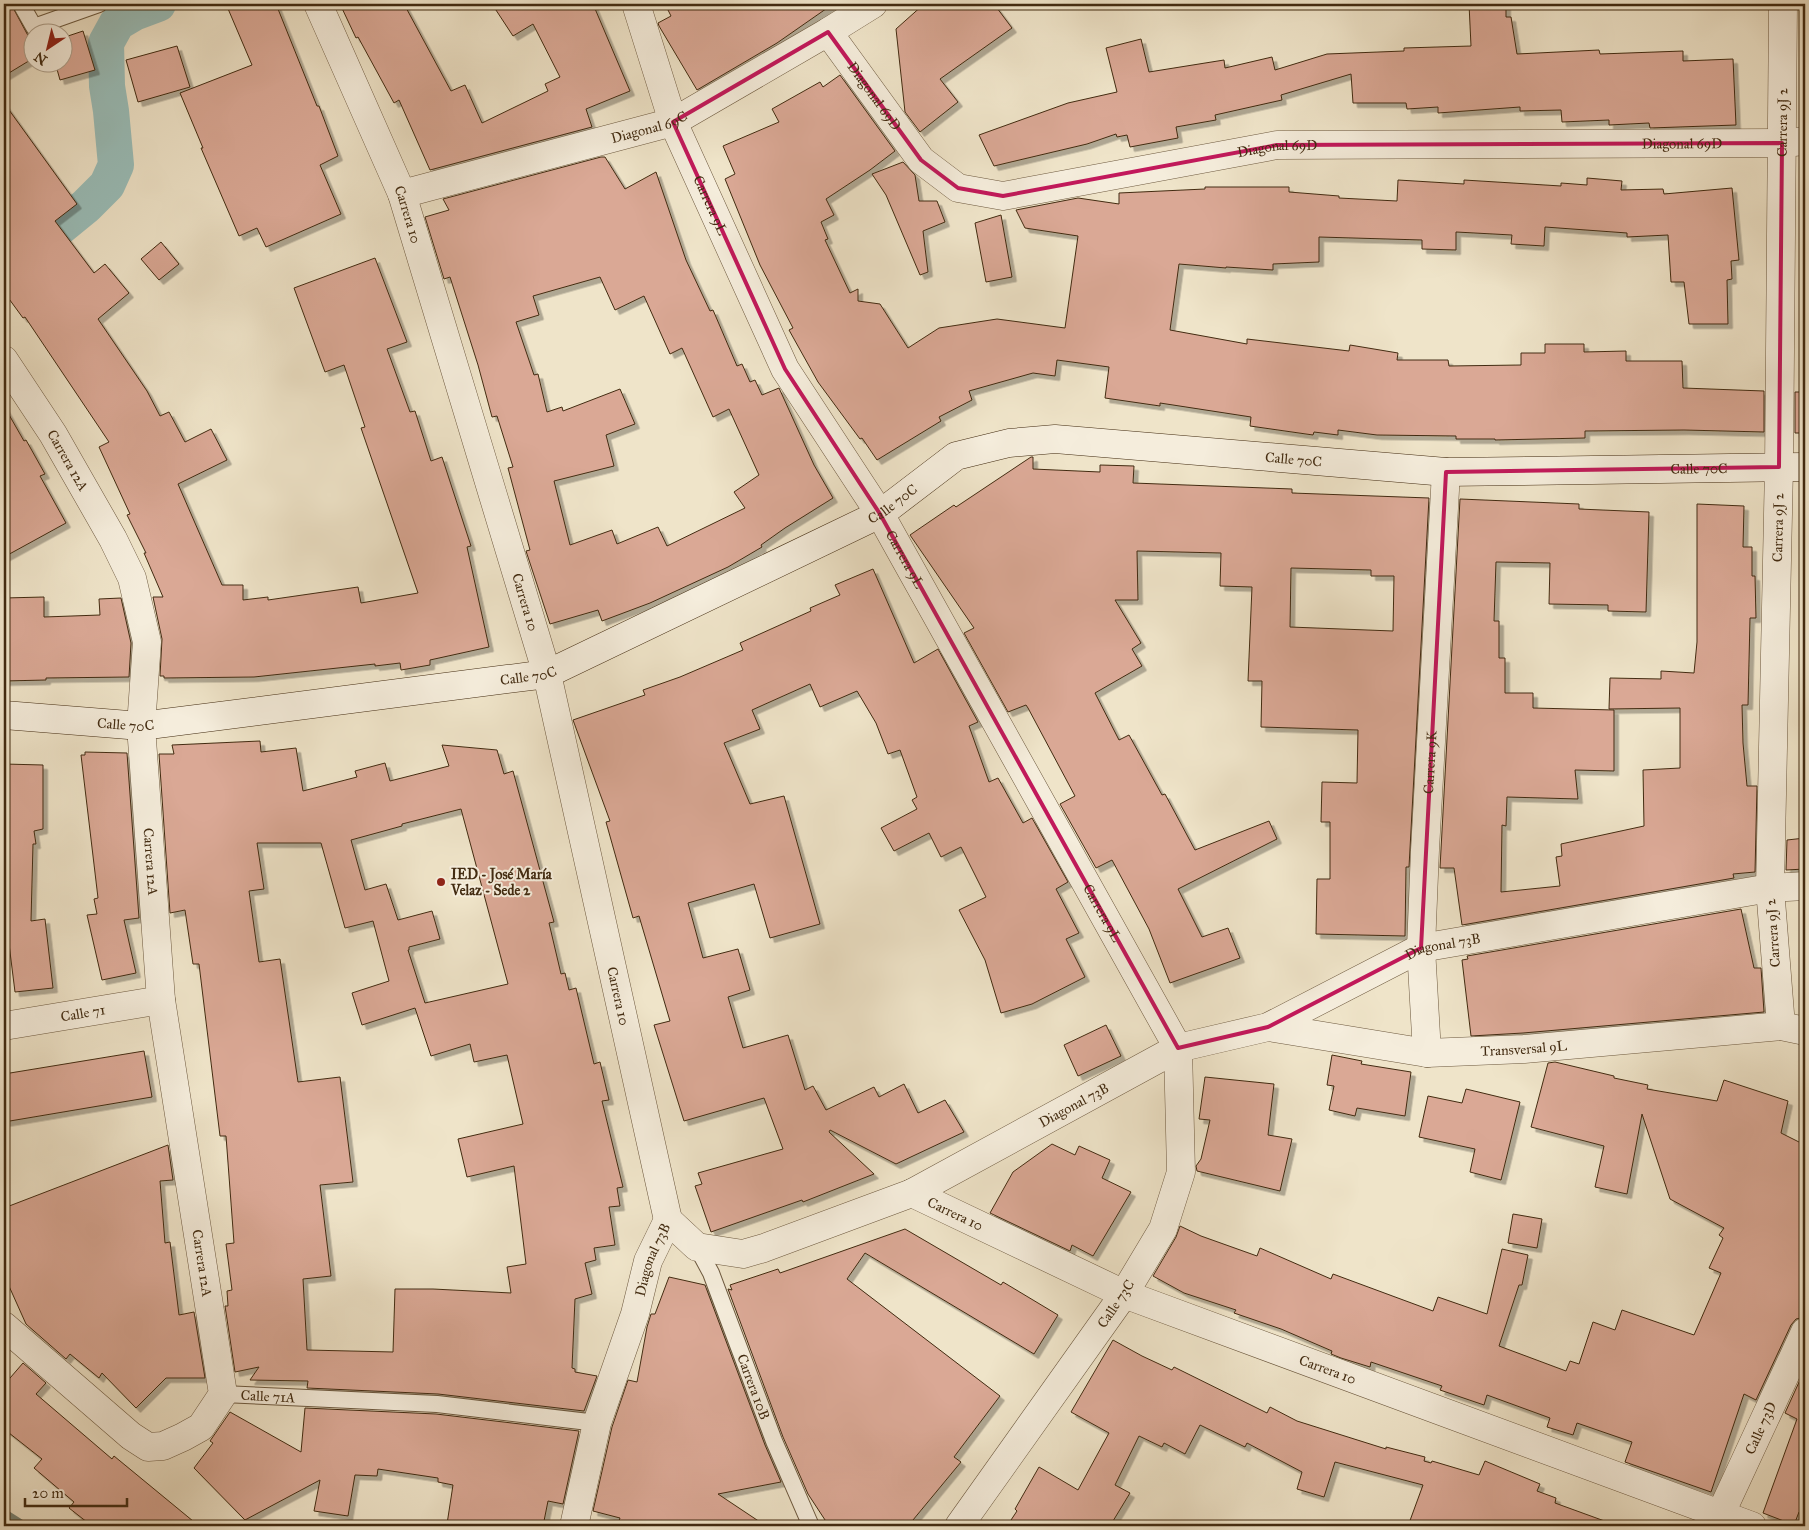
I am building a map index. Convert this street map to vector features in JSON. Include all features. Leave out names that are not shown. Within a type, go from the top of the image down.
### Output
[{"type":"street","name":"Carrera 10","points":[[318,4],[402,194],[547,674],[668,1220]]},
{"type":"street","name":"Carrera 9L","points":[[636,4],[673,122],[785,369],[880,514],[1178,1048]]},
{"type":"street","name":"Diagonal 69C","points":[[402,194],[673,122],[873,4]]},
{"type":"street","name":"Carrera 9J 2","points":[[1783,4],[1794,142],[1778,467],[1770,888],[1793,1029]]},
{"type":"street","name":"Diagonal 69D","points":[[828,32],[921,160],[958,188],[1003,196],[1277,145],[1794,142]]},
{"type":"street","name":"Carrera 12A","points":[[4,360],[62,451],[113,539],[132,578],[147,642],[141,726],[161,1000],[223,1394]]},
{"type":"street","name":"Calle 70C","points":[[4,715],[141,726],[547,674],[880,514],[956,456],[1009,443],[1055,438],[1446,472],[1805,467]]},
{"type":"street","name":"Carrera 9K","points":[[1427,1053],[1421,948],[1424,850],[1446,472]]},
{"type":"street","name":"Diagonal 73B","points":[[574,1526],[597,1423],[635,1314],[648,1261],[668,1220],[697,1246],[743,1254],[764,1248],[912,1193],[1178,1048],[1268,1027],[1421,948],[1770,888],[1805,886]]},
{"type":"street","name":"Calle 71","points":[[4,1026],[161,1000]]},
{"type":"street","name":"Transversal 9L","points":[[1268,1027],[1427,1053],[1524,1049],[1793,1029]]},
{"type":"street","name":"Calle 73C","points":[[959,1526],[1124,1294],[1163,1229],[1180,1172],[1178,1048]]},
{"type":"street","name":"Carrera 10","points":[[912,1193],[1124,1294],[1717,1520],[1752,1526]]},
{"type":"street","name":"Calle 71A","points":[[4,1326],[131,1436],[148,1447],[163,1446],[201,1427],[223,1394]]},
{"type":"street","name":"Calle 73D","points":[[1717,1520],[1805,1332]]},
{"type":"lane","points":[[21,4],[34,27],[99,4]]},
{"type":"lane","name":"Carrera 10B","points":[[697,1246],[711,1273],[774,1441],[811,1526]]},
{"type":"lane","name":"Calle 71A","points":[[223,1394],[437,1404],[597,1423]]},
{"type":"highlighted area","points":[[828,32],[921,160],[958,188],[1003,196],[1277,145],[1782,143],[1779,467],[1446,472],[1421,948],[1268,1027],[1178,1048],[880,514],[785,369],[673,122]]},
{"type":"building","points":[[4,4],[11,4],[22,24],[22,65],[4,76]]},
{"type":"building","points":[[226,4],[276,4],[338,156],[320,165],[341,214],[266,247],[257,228],[239,236],[201,148],[203,148],[180,93],[252,65]]},
{"type":"building","points":[[340,4],[404,4],[451,91],[465,85],[482,123],[548,91],[545,84],[560,77],[533,24],[513,36],[492,4],[593,4],[630,91],[586,109],[592,127],[430,170],[399,100],[394,103],[358,37],[356,38]]},
{"type":"building","points":[[665,4],[833,4],[777,43],[697,90],[659,26],[658,23],[671,16]]},
{"type":"building","points":[[924,4],[994,4],[1012,28],[940,79],[958,102],[920,132],[905,112],[896,29]]},
{"type":"building","points":[[1469,4],[1506,4],[1506,17],[1511,17],[1517,54],[1599,50],[1600,54],[1683,51],[1683,61],[1733,59],[1736,125],[1650,128],[1649,123],[1609,125],[1609,120],[1562,122],[1561,110],[1520,111],[1520,107],[1438,113],[1438,107],[1407,109],[1406,103],[1353,103],[1351,74],[1281,95],[1282,100],[1215,115],[1216,120],[1176,127],[1178,138],[1130,147],[1127,135],[1117,137],[1116,134],[1087,144],[994,166],[979,135],[1068,103],[1117,92],[1106,48],[1141,39],[1149,72],[1224,60],[1225,68],[1272,57],[1275,70],[1327,54],[1404,51],[1404,48],[1471,46]]},
{"type":"building","points":[[83,31],[95,70],[60,80],[58,72],[72,72],[72,35]]},
{"type":"building","points":[[177,46],[190,87],[138,102],[126,60]]},
{"type":"building","points":[[840,75],[895,151],[826,199],[834,215],[821,222],[828,239],[825,240],[850,293],[858,289],[858,301],[880,304],[908,348],[939,328],[997,319],[1065,328],[1078,236],[1025,228],[1016,210],[1078,198],[1119,204],[1119,193],[1205,189],[1205,187],[1289,187],[1289,192],[1339,196],[1339,198],[1397,201],[1398,180],[1464,184],[1464,180],[1561,186],[1561,183],[1587,185],[1587,178],[1622,181],[1621,190],[1663,189],[1664,194],[1732,188],[1739,260],[1731,261],[1732,279],[1727,280],[1728,324],[1689,324],[1684,282],[1671,282],[1668,235],[1627,237],[1627,233],[1545,227],[1544,246],[1511,244],[1512,235],[1456,232],[1456,250],[1422,249],[1422,240],[1319,237],[1319,262],[1273,264],[1273,270],[1179,264],[1170,330],[1247,344],[1247,339],[1349,351],[1350,345],[1398,353],[1397,360],[1448,360],[1449,366],[1521,365],[1521,353],[1545,353],[1545,344],[1584,344],[1584,352],[1626,351],[1626,361],[1682,361],[1683,388],[1764,391],[1764,432],[1684,430],[1585,431],[1585,438],[1495,440],[1456,439],[1456,436],[1377,435],[1338,430],[1338,435],[1314,432],[1313,435],[1250,426],[1251,417],[1160,403],[1160,406],[1105,398],[1109,367],[1057,360],[1055,376],[1033,373],[969,391],[972,400],[939,417],[941,421],[877,460],[818,382],[789,330],[793,328],[760,265],[725,179],[735,174],[723,146],[779,122],[772,109],[820,82],[823,87]]},
{"type":"building","points":[[4,103],[77,204],[55,221],[94,273],[105,264],[129,293],[98,319],[147,391],[160,416],[169,412],[185,442],[211,429],[227,460],[178,484],[222,585],[243,585],[243,600],[268,597],[268,600],[358,587],[361,603],[418,593],[361,428],[365,427],[344,365],[325,372],[294,288],[375,258],[407,342],[387,349],[410,412],[415,411],[431,461],[442,457],[471,546],[467,547],[489,647],[430,660],[430,665],[401,670],[400,663],[254,677],[164,678],[164,676],[160,676],[162,639],[153,597],[163,597],[144,553],[146,553],[127,515],[130,514],[99,447],[109,442],[25,317],[23,318],[4,292]]},
{"type":"building","points":[[601,157],[605,157],[625,189],[656,172],[686,260],[710,311],[713,310],[737,366],[742,364],[750,382],[755,380],[762,395],[779,388],[814,465],[833,498],[785,528],[761,545],[762,547],[728,567],[650,603],[602,621],[598,610],[550,624],[526,551],[530,550],[508,468],[513,467],[497,416],[492,417],[478,365],[450,277],[444,279],[425,217],[449,210],[443,199]],"holes":[[[600,277],[615,310],[644,296],[670,354],[682,348],[713,417],[729,409],[759,475],[734,492],[745,508],[667,546],[658,527],[617,544],[612,530],[570,545],[554,481],[614,466],[606,435],[635,424],[620,389],[563,411],[562,407],[547,412],[538,374],[534,375],[516,322],[539,315],[533,296]]]},
{"type":"building","points":[[903,162],[915,175],[919,201],[937,201],[945,222],[923,231],[928,272],[920,275],[886,195],[872,174]]},
{"type":"building","points":[[1001,215],[1012,277],[986,282],[975,223]]},
{"type":"building","points":[[161,242],[179,264],[159,280],[141,259]]},
{"type":"building","points":[[1795,392],[1805,392],[1805,433],[1795,433]]},
{"type":"building","points":[[4,406],[45,474],[40,476],[66,523],[4,557]]},
{"type":"building","points":[[1031,457],[1033,457],[1033,469],[1100,472],[1100,465],[1134,466],[1133,483],[1292,489],[1292,493],[1429,498],[1409,867],[1406,867],[1405,936],[1316,934],[1317,879],[1330,879],[1330,822],[1321,822],[1322,782],[1357,783],[1358,730],[1261,727],[1262,681],[1248,681],[1252,587],[1220,586],[1221,553],[1137,551],[1138,600],[1115,600],[1141,643],[1132,649],[1142,666],[1095,693],[1119,740],[1129,735],[1162,795],[1165,794],[1195,850],[1269,821],[1277,839],[1178,889],[1202,937],[1228,928],[1240,958],[1170,983],[1149,929],[1112,860],[1096,868],[1060,804],[1075,796],[1028,708],[1026,705],[1008,712],[964,633],[974,628],[910,535],[954,505],[956,507]],"holes":[[[1291,568],[1371,570],[1371,576],[1394,576],[1393,631],[1290,627]]]},
{"type":"building","points":[[1460,499],[1579,504],[1579,509],[1649,512],[1646,612],[1608,611],[1608,605],[1549,604],[1550,563],[1496,562],[1494,621],[1499,621],[1499,658],[1505,658],[1505,693],[1533,693],[1533,708],[1614,710],[1614,771],[1575,770],[1578,799],[1507,797],[1506,826],[1502,825],[1501,892],[1560,886],[1556,857],[1562,856],[1561,844],[1644,826],[1643,770],[1680,768],[1680,708],[1609,709],[1610,678],[1661,679],[1661,671],[1694,673],[1697,642],[1697,504],[1744,506],[1743,547],[1752,547],[1752,576],[1755,576],[1756,618],[1750,618],[1748,705],[1742,705],[1747,786],[1757,786],[1755,872],[1733,874],[1734,878],[1462,925],[1454,868],[1440,868]]},
{"type":"building","points":[[873,569],[914,663],[938,649],[978,722],[969,726],[989,782],[998,778],[1023,823],[1032,818],[1068,882],[1056,889],[1079,933],[1066,939],[1085,977],[1032,1004],[1001,1013],[985,960],[959,910],[986,897],[961,847],[941,857],[929,833],[894,851],[881,828],[917,809],[912,800],[917,797],[900,750],[888,754],[876,723],[857,691],[820,707],[810,684],[752,710],[760,729],[724,743],[750,804],[784,796],[820,924],[770,938],[754,884],[688,903],[703,958],[738,949],[750,990],[728,997],[743,1048],[788,1035],[805,1090],[813,1086],[826,1110],[874,1087],[879,1097],[904,1084],[918,1113],[945,1100],[964,1132],[896,1164],[830,1130],[829,1132],[874,1174],[803,1202],[802,1200],[711,1232],[695,1186],[702,1184],[698,1173],[783,1149],[764,1098],[684,1121],[654,1025],[670,1021],[639,916],[633,918],[606,822],[610,821],[573,720],[645,695],[643,690],[680,677],[743,650],[740,643],[811,611],[810,608],[840,595],[835,585]]},
{"type":"building","points":[[44,597],[44,617],[100,615],[99,599],[121,598],[131,643],[129,677],[46,678],[46,680],[4,681],[4,598]]},
{"type":"building","points":[[260,741],[261,752],[296,748],[303,791],[357,777],[355,771],[385,763],[390,781],[449,766],[442,745],[497,750],[504,774],[513,771],[554,922],[549,923],[561,974],[565,973],[569,990],[576,988],[594,1064],[600,1062],[609,1100],[602,1101],[623,1187],[617,1188],[620,1206],[609,1207],[615,1245],[594,1248],[596,1260],[585,1263],[592,1294],[575,1299],[572,1368],[575,1369],[575,1372],[597,1376],[584,1411],[438,1394],[307,1388],[308,1381],[250,1380],[259,1367],[235,1372],[225,1306],[228,1306],[227,1291],[232,1290],[226,1244],[234,1243],[226,1136],[220,1136],[199,964],[193,964],[185,910],[170,913],[159,754],[174,754],[172,745]],"holes":[[[461,809],[508,984],[425,1003],[408,950],[409,947],[440,939],[432,911],[398,920],[386,884],[365,890],[351,840],[402,826],[402,824]],[[257,843],[321,843],[345,928],[373,921],[389,981],[352,993],[362,1025],[415,1008],[431,1056],[470,1044],[474,1062],[507,1055],[523,1124],[458,1139],[467,1177],[514,1166],[526,1264],[507,1267],[511,1293],[395,1289],[393,1352],[307,1350],[303,1279],[331,1276],[320,1185],[353,1182],[340,1077],[298,1082],[280,959],[259,962],[249,891],[264,889]]]},
{"type":"building","points":[[85,752],[127,753],[139,918],[124,920],[136,973],[102,980],[87,915],[97,914],[94,899],[98,898],[81,755],[85,755]]},
{"type":"building","points":[[4,764],[43,765],[43,829],[34,831],[36,844],[33,844],[31,921],[45,919],[53,988],[15,992],[4,904]]},
{"type":"building","points":[[1805,838],[1805,869],[1786,870],[1787,840]]},
{"type":"building","points":[[1741,909],[1754,968],[1761,968],[1764,1012],[1471,1036],[1462,960],[1468,959],[1467,956]]},
{"type":"building","points":[[1106,1025],[1121,1056],[1078,1076],[1064,1045]]},
{"type":"building","points":[[144,1051],[152,1097],[4,1122],[4,1074]]},
{"type":"building","points":[[1332,1055],[1362,1061],[1361,1064],[1411,1072],[1405,1116],[1357,1108],[1355,1116],[1329,1110],[1334,1086],[1327,1085]]},
{"type":"building","points":[[1555,1062],[1648,1085],[1647,1089],[1717,1101],[1724,1080],[1788,1101],[1781,1133],[1805,1145],[1805,1317],[1796,1319],[1791,1325],[1756,1400],[1744,1394],[1711,1492],[1625,1462],[1632,1442],[1577,1423],[1573,1435],[1547,1427],[1550,1418],[1487,1395],[1484,1405],[1440,1390],[1442,1386],[1371,1362],[1370,1367],[1341,1358],[1331,1354],[1332,1351],[1281,1329],[1234,1313],[1236,1310],[1184,1293],[1153,1276],[1176,1237],[1180,1226],[1201,1236],[1257,1256],[1260,1248],[1331,1279],[1333,1274],[1433,1311],[1438,1297],[1487,1314],[1502,1249],[1528,1255],[1522,1285],[1519,1285],[1499,1346],[1566,1371],[1570,1361],[1579,1364],[1593,1322],[1615,1330],[1622,1310],[1694,1335],[1721,1273],[1709,1268],[1723,1238],[1719,1235],[1724,1228],[1670,1199],[1642,1114],[1627,1194],[1595,1187],[1604,1146],[1531,1127],[1548,1063]]},
{"type":"building","points":[[1205,1077],[1274,1084],[1268,1135],[1292,1139],[1280,1191],[1197,1171],[1196,1166],[1201,1159],[1210,1120],[1199,1119]]},
{"type":"building","points":[[1466,1089],[1520,1102],[1501,1180],[1470,1172],[1475,1149],[1419,1137],[1428,1096],[1462,1103]]},
{"type":"building","points":[[1052,1144],[1075,1155],[1079,1146],[1110,1160],[1102,1178],[1131,1192],[1093,1256],[1072,1245],[1070,1251],[990,1213],[1013,1172]]},
{"type":"building","points":[[168,1145],[173,1180],[160,1181],[165,1243],[170,1242],[179,1315],[194,1312],[205,1378],[166,1378],[136,1408],[102,1373],[99,1378],[70,1354],[66,1359],[26,1324],[4,1275],[4,1208]]},
{"type":"building","points":[[1513,1214],[1542,1219],[1537,1248],[1508,1243]]},
{"type":"building","points":[[905,1229],[1001,1285],[1003,1282],[1058,1315],[1034,1354],[865,1253],[847,1279],[1000,1396],[954,1457],[961,1462],[908,1526],[829,1526],[808,1494],[783,1437],[728,1289],[732,1290],[730,1285],[778,1269],[780,1273]]},
{"type":"building","points":[[669,1277],[705,1285],[765,1445],[781,1482],[718,1494],[766,1526],[617,1526],[620,1518],[593,1511],[612,1427],[628,1380],[637,1382],[647,1327],[651,1314],[655,1314]]},
{"type":"building","points":[[1113,1340],[1142,1356],[1172,1370],[1174,1367],[1267,1413],[1270,1407],[1297,1421],[1386,1449],[1386,1447],[1425,1457],[1424,1461],[1431,1463],[1432,1461],[1479,1475],[1485,1461],[1540,1484],[1537,1491],[1556,1498],[1555,1503],[1610,1523],[1610,1526],[1408,1526],[1423,1485],[1335,1462],[1324,1497],[1297,1489],[1302,1472],[1247,1443],[1245,1447],[1200,1425],[1185,1454],[1164,1443],[1162,1447],[1139,1436],[1115,1485],[1130,1493],[1110,1526],[1007,1526],[1017,1511],[1015,1509],[1039,1467],[1078,1490],[1109,1433],[1071,1412]]},
{"type":"building","points":[[23,1363],[46,1383],[36,1394],[112,1459],[114,1456],[199,1526],[92,1526],[69,1508],[74,1502],[34,1468],[42,1459],[4,1429],[4,1385]]},
{"type":"building","points":[[1805,1369],[1805,1516],[1799,1512],[1794,1525],[1763,1513],[1797,1419],[1785,1413]]},
{"type":"building","points":[[305,1408],[436,1414],[579,1431],[563,1504],[548,1501],[543,1526],[462,1526],[447,1524],[453,1485],[438,1482],[438,1478],[378,1469],[377,1476],[355,1475],[348,1516],[314,1511],[320,1480],[245,1520],[194,1468],[213,1443],[210,1441],[230,1412],[301,1452]]},
{"type":"waterway","points":[[4,273],[86,206],[107,185],[116,165],[107,86],[106,43],[117,23],[134,13],[158,4]]},
{"type":"waterway","points":[[4,1514],[23,1526]]},
{"type":"place","name":"IED - José María Velaz - Sede 2","points":[[441,882]]}]
